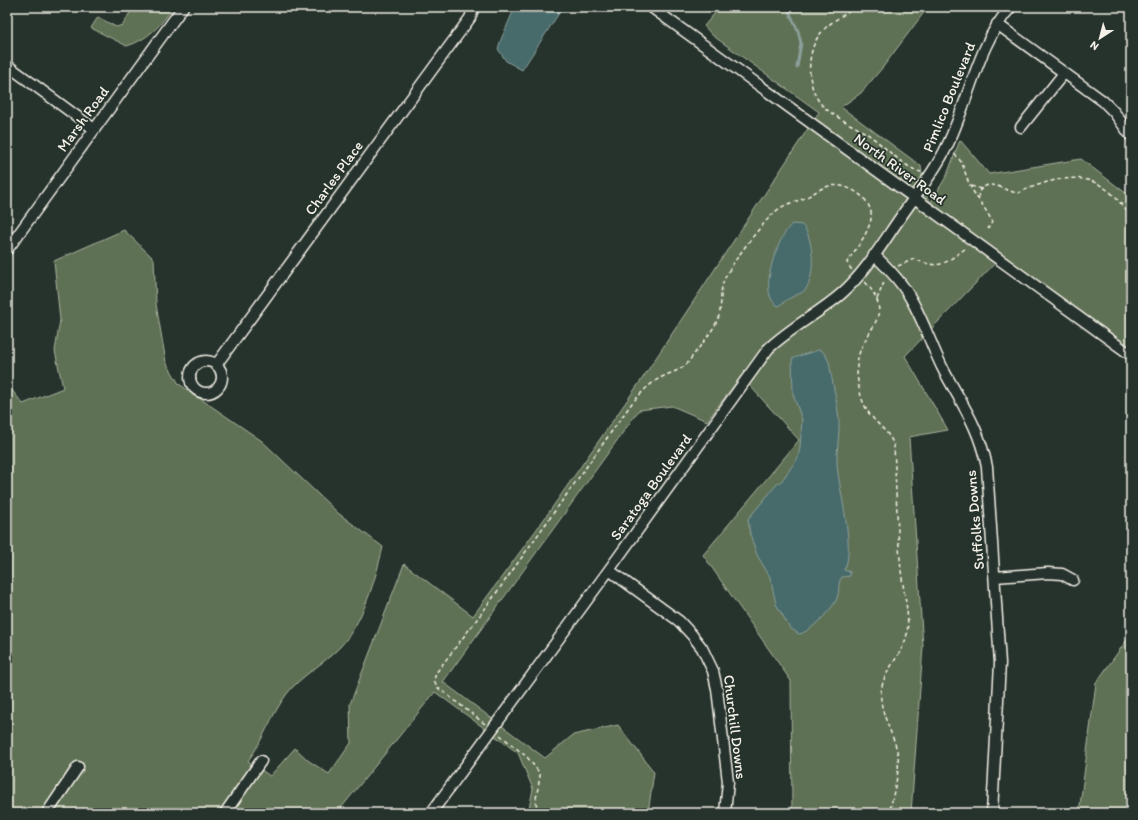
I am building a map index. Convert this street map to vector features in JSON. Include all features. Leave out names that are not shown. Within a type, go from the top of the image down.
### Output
[{"type":"street","name":"Marsh Road","points":[[7,250],[183,7]]},
{"type":"street","name":"Charles Place","points":[[216,365],[470,18],[474,7]]},
{"type":"street","name":"North River Road","points":[[651,7],[1131,355]]},
{"type":"street","name":"Pimlico Boulevard","points":[[914,198],[931,174],[946,148],[985,50],[998,24],[1011,7]]},
{"type":"street","points":[[998,24],[1103,101],[1114,112],[1131,136]]},
{"type":"street","points":[[7,64],[94,129]]},
{"type":"street","points":[[1021,127],[1064,73]]},
{"type":"street","name":"Saratoga Boulevard","points":[[431,813],[609,570],[768,349],[789,330],[826,307],[859,275],[914,198]]},
{"type":"street","name":"Suffolks Downs","points":[[874,255],[890,270],[908,294],[944,370],[972,419],[980,438],[987,467],[1000,663],[992,813]]},
{"type":"street","name":"Churchill Downs","points":[[609,570],[679,621],[702,648],[713,671],[728,782],[725,813]]},
{"type":"street","points":[[995,577],[1048,573],[1062,574],[1073,580]]},
{"type":"street","points":[[225,813],[261,761]]},
{"type":"street","points":[[47,813],[78,767]]},
{"type":"path","points":[[856,7],[828,25],[817,40],[811,56],[811,84],[816,95],[825,108],[868,135],[917,172],[931,174]]},
{"type":"path","points":[[946,148],[958,157],[965,168],[970,185],[992,222],[988,229]]},
{"type":"path","points":[[979,198],[978,193],[981,189],[992,184],[1018,193],[1041,183],[1087,179],[1106,189],[1131,216]]},
{"type":"path","points":[[537,813],[536,798],[540,776],[538,771],[527,757],[493,729],[437,687],[434,680],[436,674],[487,606],[632,403],[652,383],[663,376],[675,372],[687,364],[716,322],[720,313],[722,288],[725,277],[760,228],[777,210],[806,198],[822,188],[831,185],[842,186],[866,200],[871,210],[869,226],[848,262],[848,265],[859,275],[877,299]]},
{"type":"path","points":[[970,185],[981,189]]},
{"type":"path","points":[[890,813],[891,802],[898,778],[898,757],[892,732],[881,702],[881,693],[888,672],[903,646],[907,634],[907,618],[901,570],[894,446],[892,438],[867,411],[860,391],[857,357],[879,318],[877,299],[890,270],[907,260],[914,259],[929,265],[943,264],[965,249]]},
{"type":"green space","points":[[133,7],[173,7],[159,26],[141,40],[127,46],[91,28],[98,17],[116,27],[123,25]]},
{"type":"green space","points":[[720,7],[928,7],[883,67],[861,93],[841,107],[921,166],[924,193],[931,202],[947,175],[960,140],[989,174],[1081,159],[1131,197],[1131,348],[1003,255],[905,356],[948,430],[909,437],[923,647],[911,813],[792,813],[791,681],[703,555],[799,440],[741,376],[707,421],[672,406],[639,410],[443,682],[545,758],[573,735],[618,725],[654,772],[648,813],[528,813],[533,789],[518,753],[435,692],[337,813],[7,813],[7,384],[23,404],[63,388],[55,351],[60,320],[54,261],[124,230],[154,259],[156,304],[166,362],[179,384],[262,441],[338,513],[383,547],[368,600],[356,625],[334,653],[298,682],[286,695],[248,761],[270,776],[295,748],[309,761],[329,774],[351,743],[350,704],[404,564],[473,616],[542,522],[642,379],[819,112],[712,35],[704,26]]},
{"type":"green space","points":[[1131,634],[1131,813],[1079,813],[1096,683]]},
{"type":"water","points":[[515,7],[563,7],[522,70],[506,61],[498,49]]},
{"type":"water","points":[[792,224],[802,225],[809,238],[812,257],[811,276],[809,284],[805,290],[788,299],[779,306],[772,300],[769,291],[771,266],[775,253],[786,231]]},
{"type":"water","points":[[820,350],[825,354],[829,362],[839,419],[837,465],[848,535],[847,561],[844,570],[850,572],[850,576],[842,577],[840,579],[837,598],[826,614],[815,625],[799,634],[790,628],[776,604],[770,577],[757,555],[750,534],[748,519],[778,483],[780,483],[798,458],[802,420],[793,394],[792,359]]},
{"type":"waterway","points":[[787,7],[798,31],[801,43],[797,67]]}]
